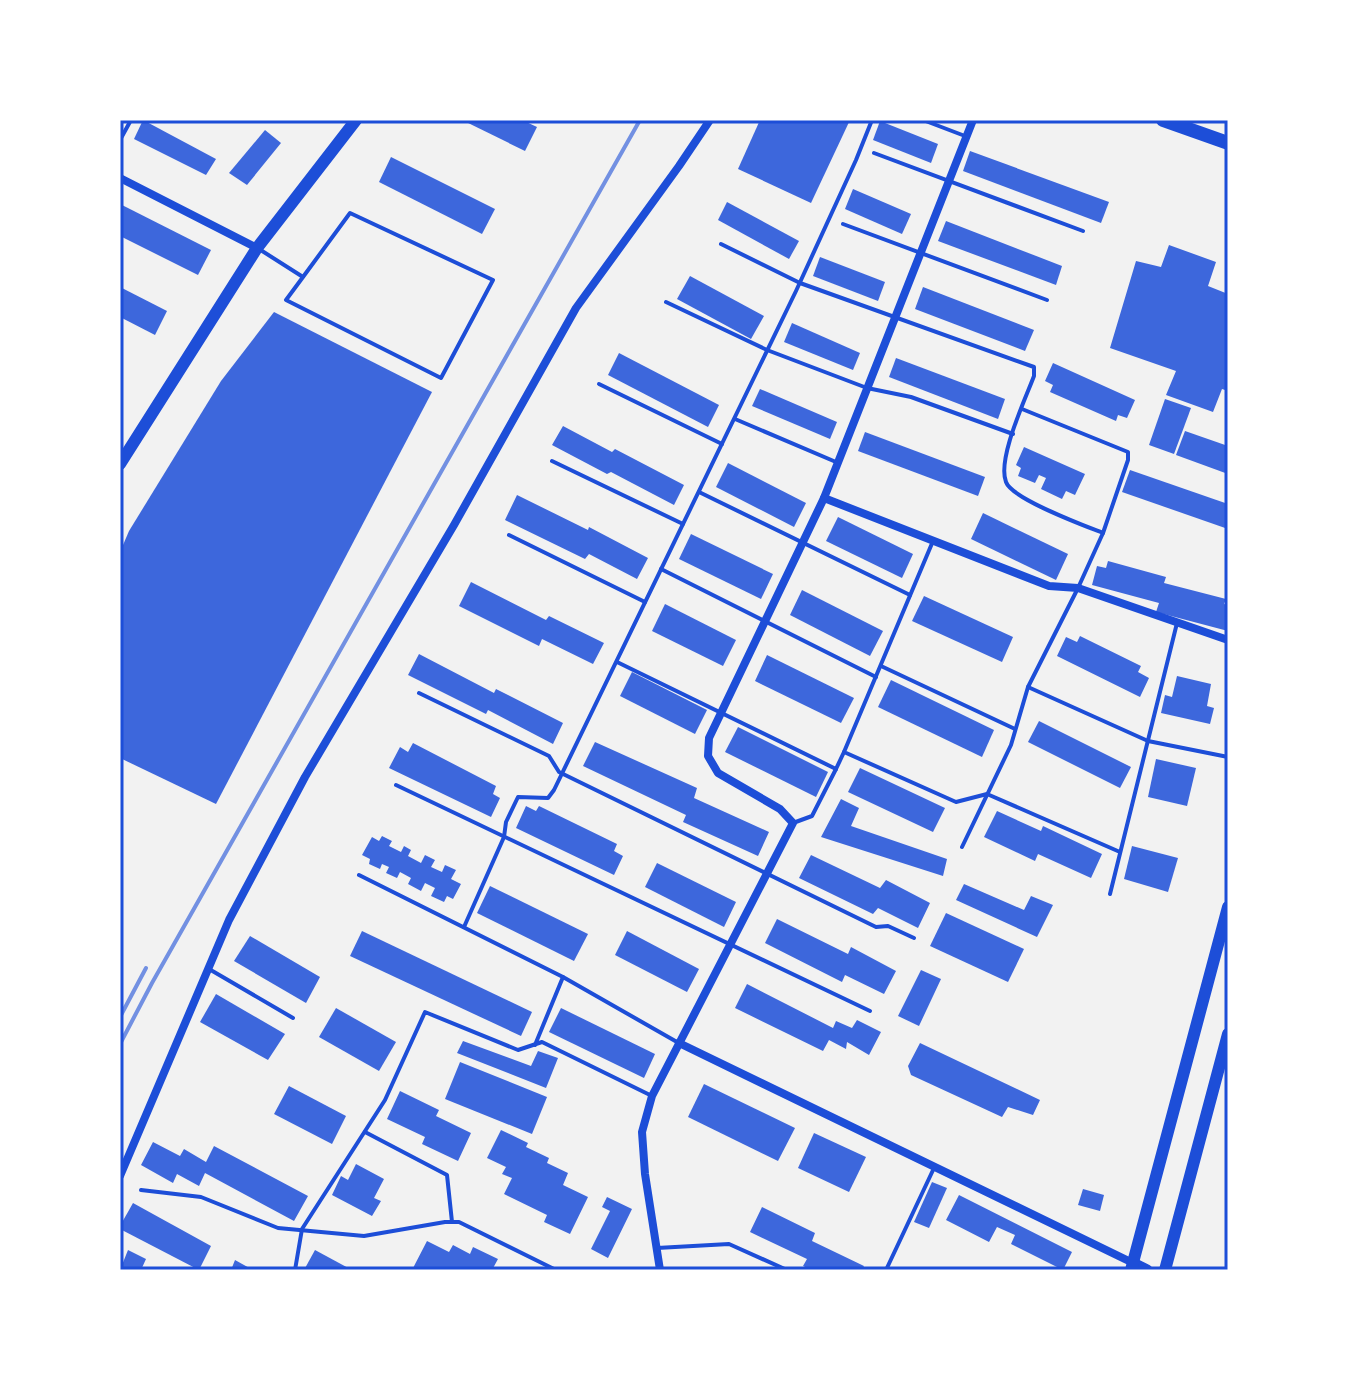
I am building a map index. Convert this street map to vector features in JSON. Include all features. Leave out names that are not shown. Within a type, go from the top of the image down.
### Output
[{"type":"main road","points":[[120,464],[257,248],[356,120]]},
{"type":"main road","points":[[1163,120],[1227,143]]},
{"type":"main road","points":[[1132,1267],[1228,907]]},
{"type":"main road","points":[[1165,1270],[1228,1034]]},
{"type":"street","points":[[120,1176],[229,920],[305,777],[454,525],[576,308],[710,120]]},
{"type":"street","points":[[660,1270],[645,1174],[642,1132],[652,1096],[793,823],[780,809],[718,773],[708,756],[709,738],[824,498],[973,120]]},
{"type":"street","points":[[120,178],[257,248]]},
{"type":"street","points":[[824,498],[1049,586],[1078,588],[1228,640]]},
{"type":"street","points":[[679,1043],[1132,1267],[1147,1270]]},
{"type":"lane","points":[[120,140],[131,120]]},
{"type":"lane","points":[[464,927],[504,837],[506,822],[518,797],[548,798],[554,790],[800,283],[872,120]]},
{"type":"lane","points":[[923,120],[966,136]]},
{"type":"lane","points":[[874,153],[1083,231]]},
{"type":"lane","points":[[350,213],[493,280],[441,378],[286,300],[303,277],[350,213]]},
{"type":"lane","points":[[843,224],[1047,300]]},
{"type":"lane","points":[[721,244],[800,283],[1034,367],[1034,376],[1003,461],[1006,483],[1019,496],[1103,533]]},
{"type":"lane","points":[[257,248],[303,277]]},
{"type":"lane","points":[[666,302],[767,350],[867,388],[911,397],[1013,434]]},
{"type":"lane","points":[[599,384],[722,444]]},
{"type":"lane","points":[[962,847],[1011,745],[1028,687],[1103,533],[1128,460],[1128,452],[1022,409]]},
{"type":"lane","points":[[735,419],[838,463]]},
{"type":"lane","points":[[552,461],[683,524]]},
{"type":"lane","points":[[699,492],[910,595]]},
{"type":"lane","points":[[509,535],[645,602]]},
{"type":"lane","points":[[793,823],[812,816],[836,769],[933,541]]},
{"type":"lane","points":[[661,569],[876,677]]},
{"type":"lane","points":[[1110,894],[1177,623]]},
{"type":"lane","points":[[616,662],[836,769]]},
{"type":"lane","points":[[881,666],[1015,729]]},
{"type":"lane","points":[[1028,687],[1148,741],[1228,757]]},
{"type":"lane","points":[[419,693],[549,756],[562,773],[876,927],[888,926],[914,938]]},
{"type":"lane","points":[[844,752],[956,802],[987,794],[1120,852]]},
{"type":"lane","points":[[396,785],[870,1011]]},
{"type":"lane","points":[[359,875],[563,977],[679,1043]]},
{"type":"lane","points":[[209,968],[293,1018]]},
{"type":"lane","points":[[535,1045],[563,977]]},
{"type":"lane","points":[[295,1270],[302,1229],[385,1100],[425,1012],[518,1050],[542,1042],[652,1096]]},
{"type":"lane","points":[[365,1132],[447,1175],[452,1222]]},
{"type":"lane","points":[[886,1270],[934,1168]]},
{"type":"lane","points":[[141,1190],[201,1197],[278,1228],[364,1236],[459,1222],[556,1270]]},
{"type":"lane","points":[[657,1248],[729,1244],[787,1270]]},
{"type":"building","points":[[143,120],[216,159],[206,175],[134,139]]},
{"type":"building","points":[[462,120],[522,120],[537,127],[525,151]]},
{"type":"building","points":[[760,120],[850,120],[811,203],[738,169]]},
{"type":"building","points":[[880,121],[938,144],[931,163],[873,140]]},
{"type":"building","points":[[265,130],[281,143],[247,185],[229,173]]},
{"type":"building","points":[[970,151],[1109,202],[1101,223],[963,171]]},
{"type":"building","points":[[391,157],[495,209],[482,234],[379,182]]},
{"type":"building","points":[[853,189],[911,214],[902,234],[845,209]]},
{"type":"building","points":[[727,202],[799,241],[789,259],[718,220]]},
{"type":"building","points":[[120,204],[211,250],[198,275],[120,236]]},
{"type":"building","points":[[946,221],[1062,266],[1056,285],[938,241]]},
{"type":"building","points":[[1169,245],[1216,262],[1208,286],[1228,294],[1228,391],[1222,389],[1213,412],[1166,395],[1176,371],[1110,348],[1136,261],[1161,267]]},
{"type":"building","points":[[820,257],[885,282],[878,301],[813,276]]},
{"type":"building","points":[[690,276],[764,316],[751,339],[677,299]]},
{"type":"building","points":[[120,287],[167,311],[155,335],[120,317]]},
{"type":"building","points":[[923,287],[1034,330],[1025,351],[915,309]]},
{"type":"building","points":[[274,312],[432,392],[216,804],[120,758],[120,552],[129,531],[221,381]]},
{"type":"building","points":[[792,323],[860,353],[853,370],[784,342]]},
{"type":"building","points":[[619,353],[719,405],[708,427],[608,375]]},
{"type":"building","points":[[896,358],[1005,399],[998,419],[889,377]]},
{"type":"building","points":[[1053,363],[1135,400],[1127,418],[1118,415],[1116,421],[1050,392],[1053,385],[1045,381]]},
{"type":"building","points":[[760,389],[837,422],[830,439],[752,406]]},
{"type":"building","points":[[1165,399],[1191,408],[1174,454],[1149,445]]},
{"type":"building","points":[[563,426],[684,485],[674,505],[552,445]]},
{"type":"building","points":[[1185,431],[1228,446],[1228,474],[1176,455]]},
{"type":"building","points":[[865,432],[985,477],[978,496],[858,451]]},
{"type":"building","points":[[1024,447],[1085,474],[1075,495],[1066,491],[1062,499],[1041,489],[1046,478],[1039,475],[1035,483],[1018,476],[1021,468],[1016,465]]},
{"type":"building","points":[[728,463],[806,503],[794,527],[716,487]]},
{"type":"building","points":[[1130,470],[1228,504],[1228,529],[1122,492]]},
{"type":"building","points":[[517,495],[648,558],[637,579],[589,554],[585,559],[505,520]]},
{"type":"building","points":[[983,513],[1068,554],[1056,580],[971,539]]},
{"type":"building","points":[[838,517],[913,554],[902,578],[826,541]]},
{"type":"building","points":[[691,534],[773,574],[761,599],[679,559]]},
{"type":"building","points":[[1108,561],[1166,577],[1164,583],[1226,599],[1228,631],[1156,612],[1159,603],[1092,585],[1097,566],[1106,568]]},
{"type":"building","points":[[471,582],[546,620],[549,616],[604,643],[593,664],[542,639],[539,646],[459,606]]},
{"type":"building","points":[[802,590],[883,631],[870,656],[790,615]]},
{"type":"building","points":[[924,596],[1013,637],[1002,662],[912,621]]},
{"type":"building","points":[[665,604],[736,640],[723,666],[652,631]]},
{"type":"building","points":[[1080,636],[1141,666],[1138,672],[1149,678],[1140,697],[1057,656],[1066,637],[1077,642]]},
{"type":"building","points":[[419,654],[494,693],[496,689],[563,723],[553,744],[488,710],[486,714],[408,675]]},
{"type":"building","points":[[767,655],[854,698],[841,723],[755,681]]},
{"type":"building","points":[[632,672],[707,710],[695,734],[620,696]]},
{"type":"building","points":[[1177,676],[1211,684],[1207,706],[1214,708],[1210,724],[1161,713],[1165,695],[1172,697]]},
{"type":"building","points":[[891,680],[994,730],[982,757],[878,707]]},
{"type":"building","points":[[1039,721],[1131,767],[1120,788],[1028,742]]},
{"type":"building","points":[[738,727],[828,772],[816,797],[725,752]]},
{"type":"building","points":[[595,742],[697,788],[694,798],[769,832],[758,856],[683,822],[686,815],[583,766]]},
{"type":"building","points":[[413,743],[496,786],[493,794],[500,798],[491,817],[389,768],[400,747],[408,752]]},
{"type":"building","points":[[1156,759],[1196,768],[1187,806],[1148,797]]},
{"type":"building","points":[[860,768],[945,808],[933,832],[848,792]]},
{"type":"building","points":[[841,799],[859,808],[851,826],[947,859],[943,876],[821,837]]},
{"type":"building","points":[[526,806],[536,811],[539,806],[617,844],[614,851],[623,856],[614,875],[516,828]]},
{"type":"building","points":[[997,811],[1041,831],[1043,826],[1102,854],[1091,878],[1038,854],[1035,861],[984,837]]},
{"type":"building","points":[[382,836],[392,841],[389,846],[401,852],[404,846],[411,850],[408,856],[421,863],[425,855],[435,860],[431,867],[442,872],[445,865],[456,870],[451,879],[461,884],[453,899],[447,896],[444,902],[431,896],[435,888],[425,883],[421,891],[408,884],[411,878],[400,872],[397,878],[386,873],[389,867],[382,864],[380,869],[369,864],[370,859],[362,855],[372,837],[379,841]]},
{"type":"building","points":[[1132,846],[1178,858],[1168,892],[1124,879]]},
{"type":"building","points":[[811,855],[880,888],[886,880],[930,903],[918,928],[878,908],[873,914],[799,878]]},
{"type":"building","points":[[657,863],[736,902],[724,927],[645,887]]},
{"type":"building","points":[[964,884],[1024,910],[1031,896],[1053,905],[1037,937],[956,900]]},
{"type":"building","points":[[490,886],[588,934],[574,961],[477,913]]},
{"type":"building","points":[[946,913],[1024,949],[1008,982],[930,946]]},
{"type":"building","points":[[777,919],[848,954],[851,947],[896,971],[884,994],[845,975],[842,982],[765,943]]},
{"type":"building","points":[[362,931],[532,1012],[521,1036],[350,956]]},
{"type":"building","points":[[627,931],[699,969],[687,992],[615,955]]},
{"type":"building","points":[[250,936],[320,977],[306,1003],[234,961]]},
{"type":"building","points":[[921,970],[941,979],[919,1026],[898,1016]]},
{"type":"building","points":[[747,984],[833,1028],[836,1021],[852,1028],[857,1020],[881,1032],[869,1055],[847,1042],[846,1049],[829,1040],[823,1051],[735,1008]]},
{"type":"building","points":[[216,994],[285,1034],[268,1060],[200,1022]]},
{"type":"building","points":[[336,1008],[396,1042],[379,1071],[319,1037]]},
{"type":"building","points":[[561,1008],[655,1054],[644,1078],[549,1032]]},
{"type":"building","points":[[463,1041],[531,1066],[538,1051],[558,1058],[546,1088],[457,1053]]},
{"type":"building","points":[[920,1043],[1040,1100],[1033,1115],[1008,1107],[1002,1117],[911,1075],[908,1066]]},
{"type":"building","points":[[460,1062],[547,1097],[532,1134],[445,1099]]},
{"type":"building","points":[[704,1084],[795,1128],[778,1161],[688,1117]]},
{"type":"building","points":[[289,1086],[346,1116],[332,1144],[274,1114]]},
{"type":"building","points":[[400,1091],[439,1110],[436,1116],[471,1133],[458,1161],[422,1144],[425,1137],[387,1119]]},
{"type":"building","points":[[501,1130],[549,1158],[547,1163],[568,1173],[563,1185],[588,1197],[570,1234],[544,1222],[547,1215],[504,1194],[512,1178],[502,1174],[506,1167],[487,1158]]},
{"type":"building","points":[[814,1133],[866,1157],[849,1192],[798,1168]]},
{"type":"building","points":[[153,1142],[180,1156],[184,1149],[206,1162],[214,1146],[308,1196],[294,1221],[205,1173],[199,1186],[177,1174],[173,1183],[141,1165]]},
{"type":"building","points":[[356,1164],[384,1179],[374,1198],[381,1201],[372,1216],[332,1195],[341,1176],[348,1180]]},
{"type":"building","points":[[932,1182],[947,1188],[929,1228],[914,1222]]},
{"type":"building","points":[[1083,1189],[1104,1195],[1100,1211],[1078,1205]]},
{"type":"building","points":[[959,1195],[1072,1252],[1063,1270],[1011,1244],[1015,1235],[997,1227],[989,1242],[946,1220]]},
{"type":"building","points":[[607,1197],[632,1209],[608,1258],[591,1249],[610,1211],[602,1207]]},
{"type":"building","points":[[133,1203],[211,1246],[199,1270],[120,1229]]},
{"type":"building","points":[[762,1207],[815,1233],[812,1241],[864,1266],[862,1270],[811,1270],[803,1266],[807,1259],[750,1232]]},
{"type":"building","points":[[427,1241],[449,1252],[453,1245],[470,1254],[473,1247],[498,1259],[492,1270],[412,1270]]},
{"type":"building","points":[[128,1250],[146,1259],[141,1270],[120,1270]]},
{"type":"building","points":[[315,1250],[352,1270],[304,1270]]},
{"type":"building","points":[[235,1260],[253,1270],[231,1270]]},
{"type":"railway","points":[[120,1044],[640,120]]},
{"type":"railway","points":[[120,1017],[146,968]]}]
